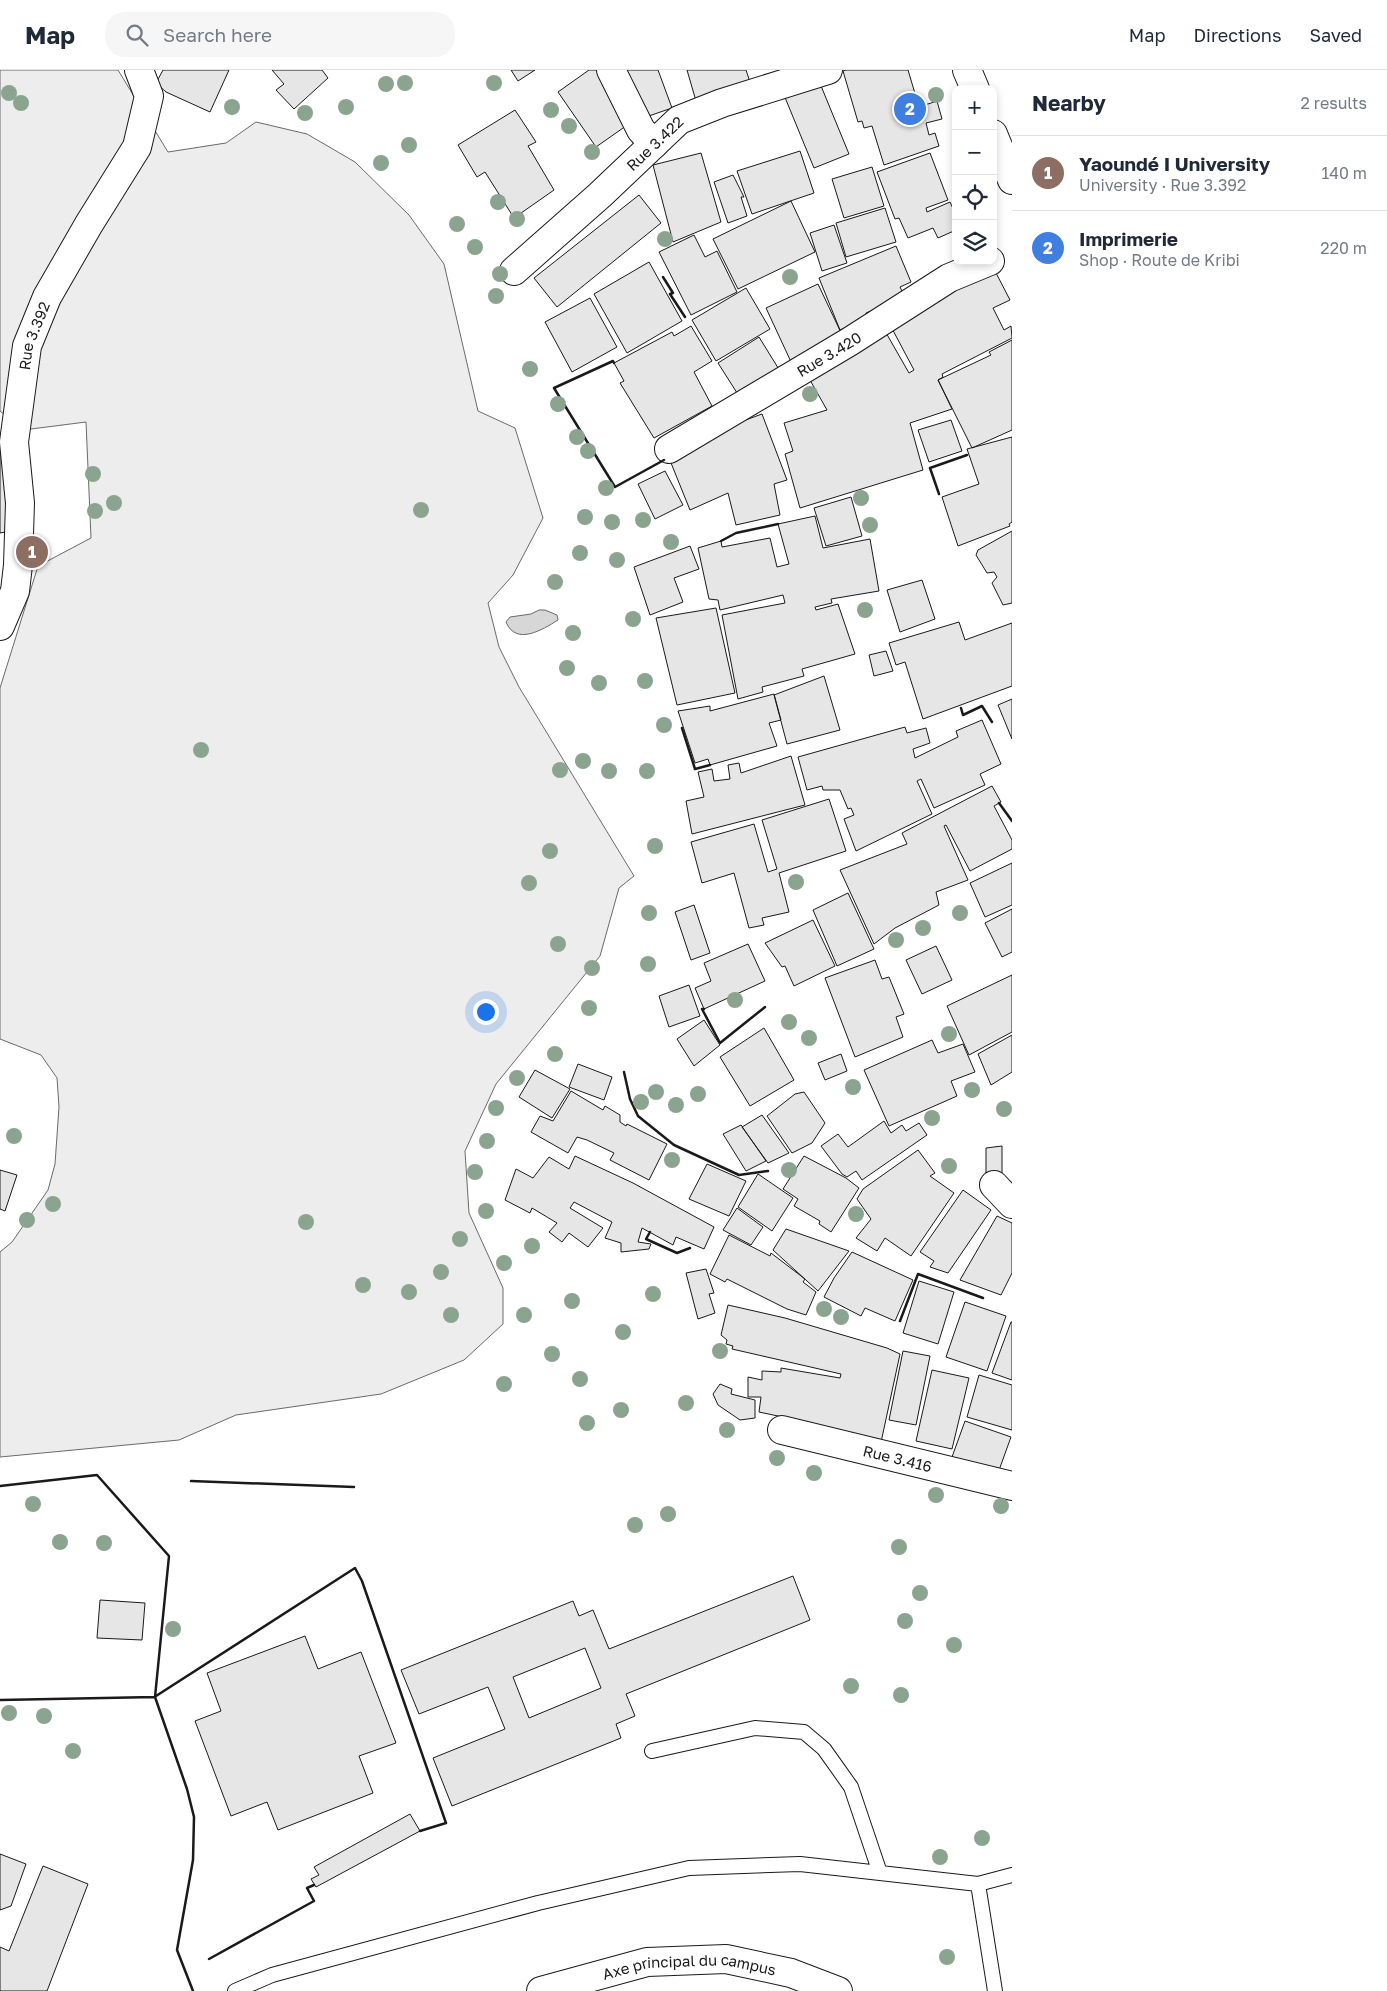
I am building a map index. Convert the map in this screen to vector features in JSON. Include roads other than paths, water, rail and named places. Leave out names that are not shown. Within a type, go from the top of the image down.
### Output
[{"type":"street","name":"Rue 3.392","points":[[0,626],[15,591],[18,566],[20,503],[14,442],[27,346],[51,290],[137,147],[149,96],[139,70]]},
{"type":"street","points":[[610,70],[641,130],[654,144]]},
{"type":"street","name":"Rue 3.422","points":[[514,271],[679,120],[722,103],[828,70]]},
{"type":"street","points":[[967,70],[973,85]]},
{"type":"street","points":[[997,144],[1012,180]]},
{"type":"street","name":"Rue 3.420","points":[[997,259],[1012,253]]},
{"type":"street","name":"Rue 3.420","points":[[669,449],[849,342],[949,278],[982,265]]},
{"type":"street","name":"Rue 3.416","points":[[782,1430],[1012,1486]]},
{"type":"street","name":"Axe principal du campus","points":[[541,1991],[648,1962],[726,1959],[791,1973],[838,1991]]},
{"type":"lane","points":[[652,1751],[755,1728],[804,1732],[824,1749],[850,1787],[880,1873]]},
{"type":"lane","points":[[235,1991],[272,1976],[538,1903],[689,1868],[800,1864],[978,1884],[1012,1875]]},
{"type":"lane","points":[[978,1884],[995,1991]]},
{"type":"place","name":"Imprimerie","points":[[910,109]]},
{"type":"place","name":"Yaoundé I University","points":[[32,552]]}]
